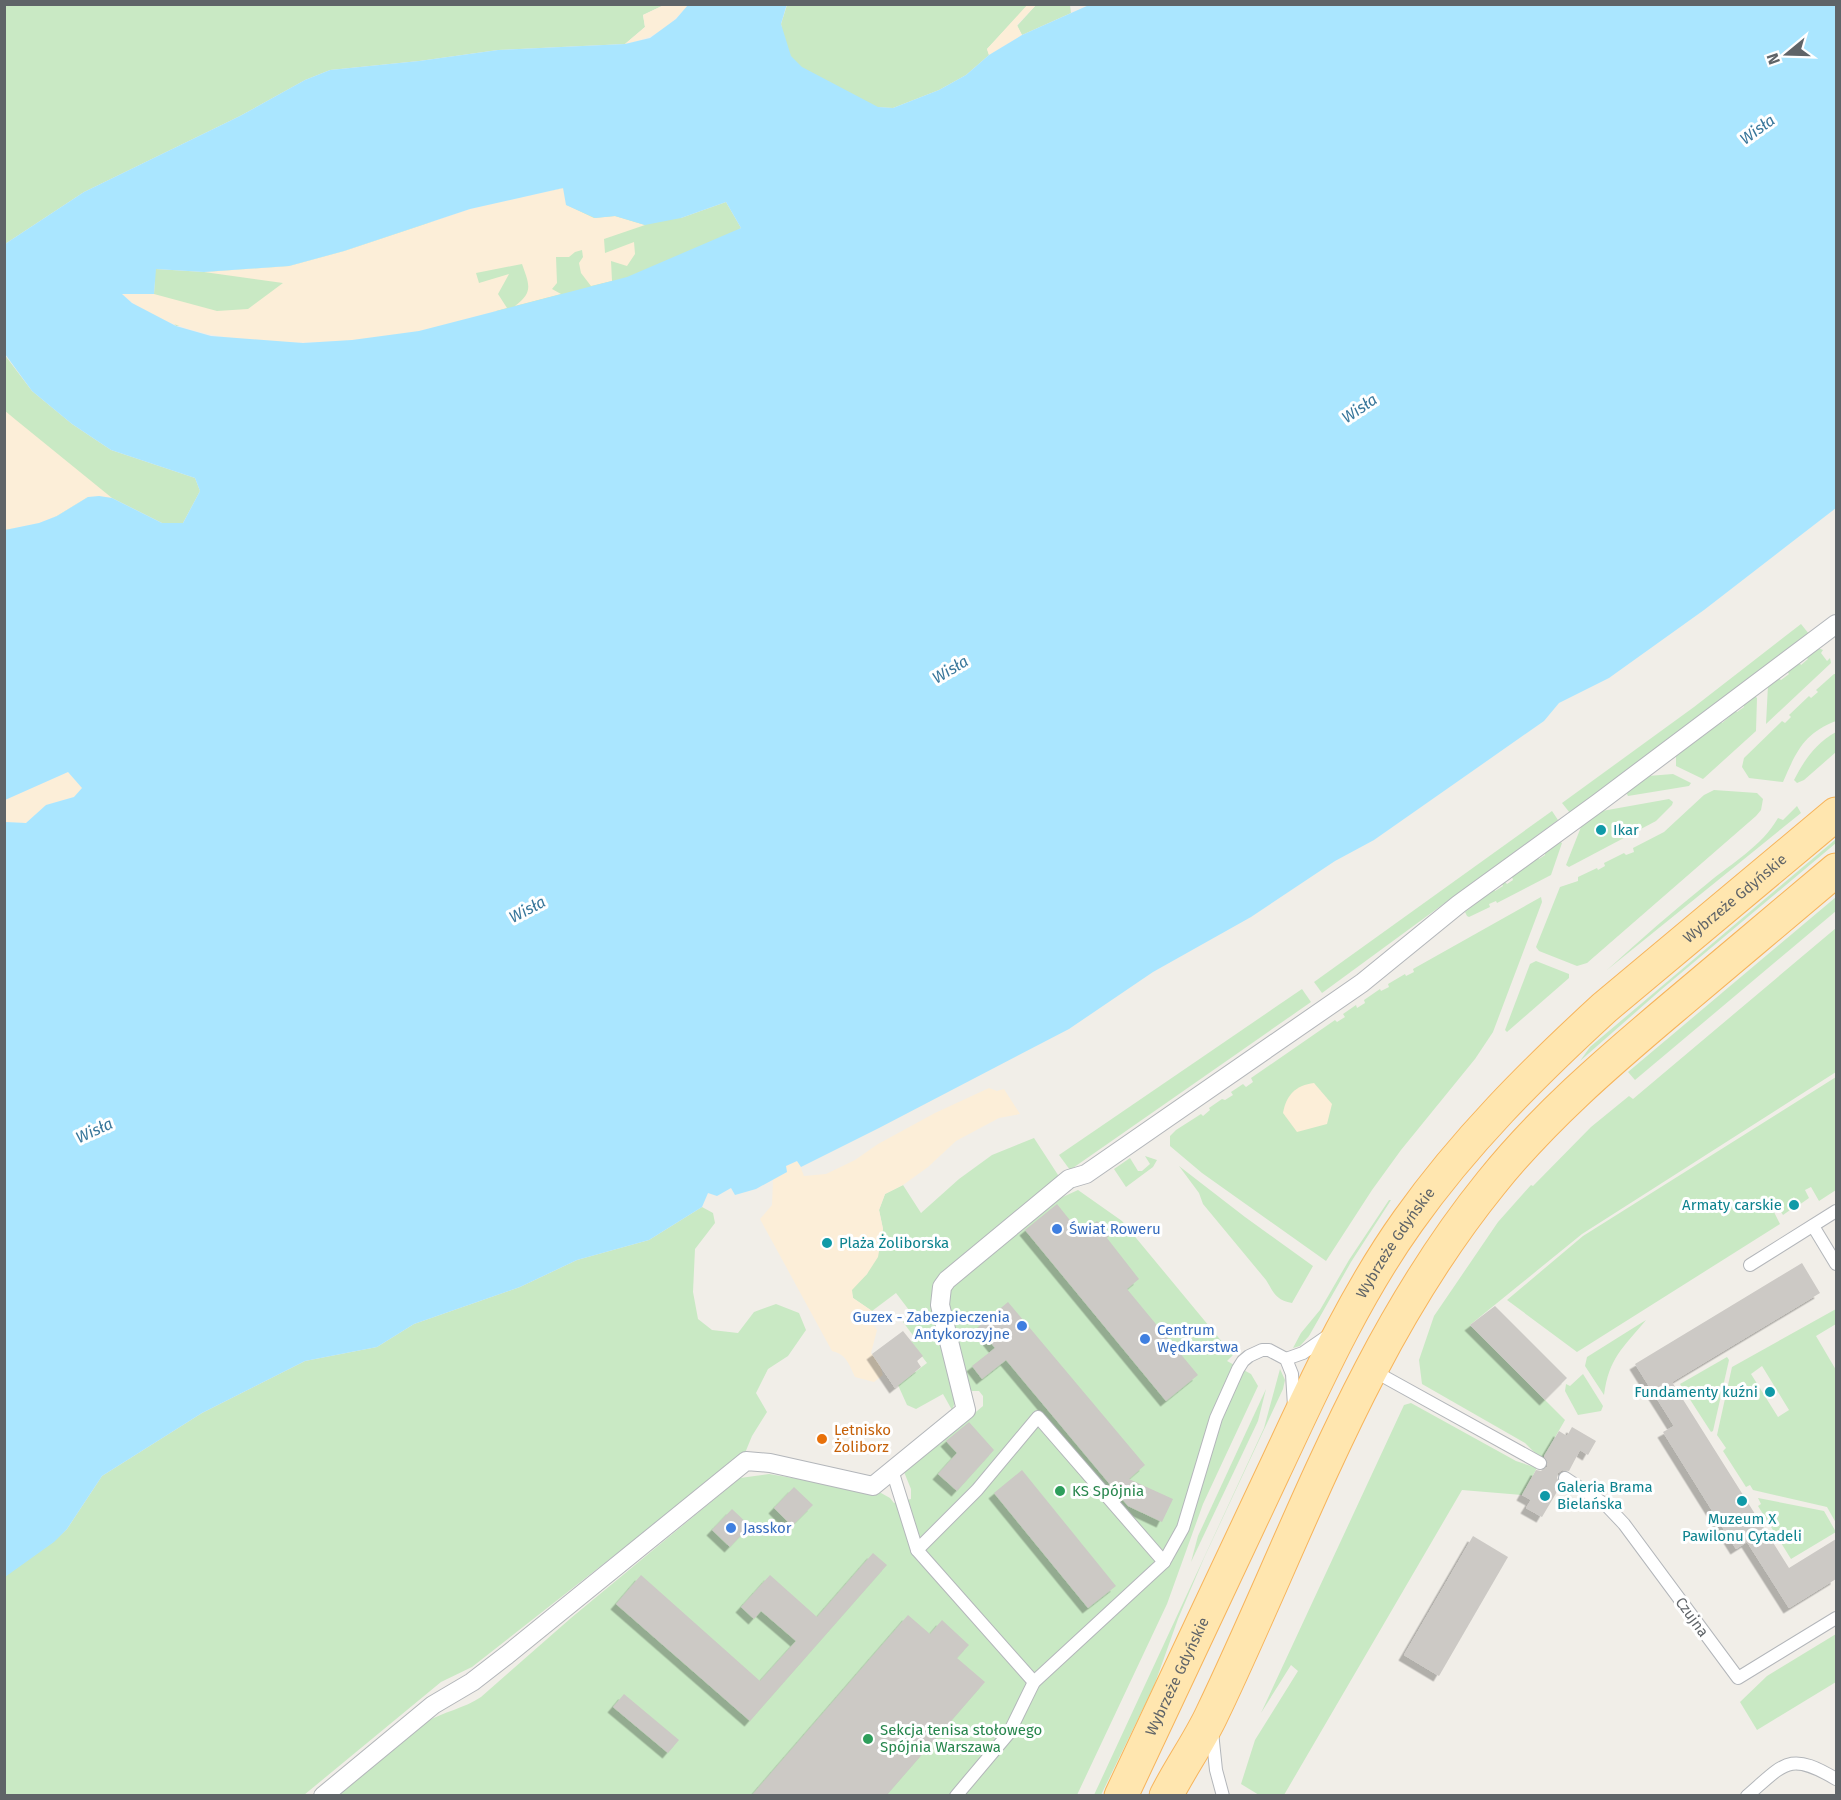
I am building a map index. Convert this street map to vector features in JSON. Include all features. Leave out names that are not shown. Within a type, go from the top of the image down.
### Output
[{"type":"main road","name":"Wybrzeże Gdyńskie","points":[[1121,1796],[1294,1428],[1347,1322],[1407,1222],[1456,1158],[1502,1107],[1604,1008],[1836,814]]},
{"type":"main road","points":[[1166,1796],[1211,1717],[1327,1457],[1388,1334],[1432,1262],[1493,1181],[1560,1107],[1632,1042],[1836,870]]},
{"type":"main road","points":[[1187,1796],[1211,1717]]},
{"type":"street","points":[[323,1796],[433,1705],[472,1682],[507,1655],[746,1461],[770,1463],[873,1486],[966,1410],[940,1305],[942,1287],[947,1280],[1069,1179],[1086,1174],[1362,983],[1460,904],[1836,624]]},
{"type":"lane","points":[[1750,1265],[1836,1211]]},
{"type":"lane","points":[[1813,1226],[1836,1264]]},
{"type":"lane","points":[[1286,1359],[1314,1347],[1347,1322]]},
{"type":"lane","points":[[956,1796],[1009,1733],[1034,1682],[1164,1562],[1183,1528],[1216,1418],[1238,1369],[1249,1356],[1262,1350],[1269,1350],[1286,1359],[1292,1374],[1294,1428]]},
{"type":"lane","points":[[1371,1369],[1540,1463]]},
{"type":"lane","points":[[917,1550],[977,1490],[1038,1417],[1164,1562]]},
{"type":"lane","points":[[892,1470],[917,1550],[1034,1682]]},
{"type":"lane","name":"Czujna","points":[[1565,1478],[1606,1505],[1624,1524],[1738,1678],[1836,1618]]},
{"type":"lane","points":[[1211,1717],[1216,1770],[1223,1796]]},
{"type":"lane","points":[[1747,1796],[1777,1770],[1790,1764],[1805,1763],[1836,1779]]},
{"type":"green space","points":[[5,5],[664,5],[643,15],[645,27],[625,44],[498,50],[330,70],[305,80],[240,116],[84,192],[5,244]]},
{"type":"green space","points":[[787,5],[1028,5],[987,49],[989,55],[966,75],[939,90],[893,108],[856,106],[789,64],[781,24]]},
{"type":"green space","points":[[1036,5],[1070,5],[1071,13],[1022,35],[1017,26]]},
{"type":"green space","points":[[564,188],[681,218],[726,202],[741,228],[630,305],[176,326],[130,270],[204,272],[289,266],[344,251],[424,224]]},
{"type":"green space","points":[[4,354],[32,391],[72,424],[111,450],[195,478],[200,491],[183,523],[162,523],[112,498],[88,497],[57,516],[5,530]]},
{"type":"green space","points":[[1801,624],[1809,634],[1570,813],[1562,803],[1694,707]]},
{"type":"green space","points":[[1818,648],[1823,650],[1821,653],[1827,661],[1830,658],[1831,663],[1766,724],[1768,685],[1778,678],[1781,680],[1789,674],[1787,671],[1799,662],[1801,665],[1808,659],[1806,657]]},
{"type":"green space","points":[[1836,674],[1836,721],[1816,731],[1802,745],[1783,782],[1749,778],[1742,767],[1744,758],[1782,721],[1785,723],[1791,717],[1789,715],[1809,696],[1811,698],[1818,692],[1816,690]]},
{"type":"green space","points":[[1755,696],[1757,698],[1756,731],[1703,779],[1676,766],[1676,752],[1696,741],[1695,738],[1700,734],[1702,737],[1710,731],[1708,728],[1720,720],[1722,723],[1729,717],[1728,714],[1735,710],[1737,712],[1744,707],[1743,704]]},
{"type":"green space","points":[[1836,732],[1836,752],[1804,780],[1797,783],[1794,780],[1811,753]]},
{"type":"green space","points":[[1673,774],[1691,783],[1689,786],[1628,796],[1626,792],[1648,776]]},
{"type":"green space","points":[[1714,790],[1757,793],[1763,799],[1761,810],[1587,963],[1577,966],[1539,951],[1536,947],[1560,887],[1578,881],[1578,877],[1597,868],[1598,870],[1605,866],[1604,863],[1624,853],[1626,855],[1634,852],[1633,848],[1664,832],[1704,795]]},
{"type":"green space","points":[[1669,799],[1673,802],[1672,805],[1656,821],[1569,867],[1566,865],[1581,827],[1602,811]]},
{"type":"green space","points":[[1797,806],[1801,813],[1607,970],[1682,904],[1755,846],[1778,818],[1783,820]]},
{"type":"green space","points":[[1552,811],[1558,820],[1322,993],[1314,982]]},
{"type":"green space","points":[[1836,839],[1836,843],[1580,1061],[1590,1047]]},
{"type":"green space","points":[[1560,842],[1562,843],[1551,875],[1497,903],[1496,901],[1489,904],[1490,907],[1467,916],[1465,912],[1494,889],[1495,891],[1505,882],[1507,884],[1513,880],[1512,877]]},
{"type":"green space","points":[[1541,897],[1542,902],[1493,1032],[1475,1059],[1401,1150],[1326,1261],[1202,1173],[1170,1146],[1170,1136],[1176,1130],[1201,1114],[1203,1116],[1210,1110],[1209,1108],[1233,1095],[1231,1092],[1243,1084],[1246,1087],[1253,1082],[1251,1078],[1335,1020],[1337,1022],[1345,1017],[1343,1014],[1356,1005],[1357,1008],[1380,989],[1381,991],[1389,987],[1388,984],[1405,974],[1406,976],[1414,972],[1413,969]]},
{"type":"green space","points":[[1836,897],[1836,911],[1635,1080],[1628,1072]]},
{"type":"green space","points":[[1836,928],[1836,1072],[1582,1234],[1470,1325],[1565,1420],[1542,1460],[1525,1443],[1422,1384],[1419,1360],[1434,1316],[1498,1222],[1531,1185],[1533,1186],[1591,1127],[1629,1096],[1633,1099]]},
{"type":"green space","points":[[1536,961],[1569,974],[1569,978],[1507,1032],[1505,1030],[1530,964]]},
{"type":"green space","points":[[1302,989],[1311,1002],[1070,1170],[1059,1155]]},
{"type":"green space","points":[[1836,1077],[1836,1190],[1819,1201],[1811,1187],[1805,1190],[1809,1198],[1799,1205],[1794,1197],[1789,1201],[1793,1208],[1783,1215],[1778,1207],[1773,1210],[1780,1224],[1577,1352],[1507,1300],[1583,1236]]},
{"type":"green space","points":[[1034,1138],[1060,1178],[942,1276],[956,1400],[952,1410],[943,1394],[916,1409],[907,1405],[898,1385],[927,1363],[911,1342],[915,1338],[903,1322],[912,1314],[896,1293],[872,1311],[853,1298],[851,1289],[867,1274],[883,1229],[879,1210],[885,1194],[903,1185],[921,1213],[959,1179],[992,1155]]},
{"type":"green space","points":[[1145,1156],[1157,1160],[1153,1167],[1126,1187],[1114,1169],[1130,1158],[1138,1171],[1142,1171],[1150,1164]]},
{"type":"green space","points":[[1179,1166],[1313,1266],[1292,1303],[1276,1295],[1203,1204],[1199,1193]]},
{"type":"green space","name":"KS Spójnia","points":[[1078,1190],[1122,1221],[1233,1355],[1227,1361],[1251,1374],[1258,1386],[1203,1504],[1167,1604],[1077,1795],[337,1796],[426,1722],[481,1697],[571,1618],[740,1478],[769,1474],[881,1493],[894,1503],[911,1499],[911,1489],[904,1472],[983,1406],[983,1396],[979,1391],[972,1391],[966,1386],[945,1302],[949,1288],[1054,1201]]},
{"type":"green space","points":[[1391,1200],[1351,1262],[1309,1336],[1300,1346],[1293,1348],[1301,1333],[1320,1310],[1349,1260]]},
{"type":"green space","points":[[702,1207],[713,1213],[715,1223],[695,1249],[693,1292],[698,1319],[712,1330],[738,1333],[754,1312],[776,1304],[799,1313],[806,1330],[788,1356],[768,1369],[756,1393],[767,1412],[752,1436],[745,1453],[472,1667],[441,1682],[304,1795],[5,1795],[4,1577],[53,1542],[67,1529],[102,1476],[202,1413],[305,1361],[377,1347],[414,1324],[520,1287],[577,1260],[649,1240]]},
{"type":"green space","points":[[1836,1309],[1836,1324],[1816,1336],[1836,1370],[1836,1523],[1827,1507],[1753,1490],[1750,1485],[1746,1487],[1723,1451],[1726,1448],[1717,1435],[1732,1367]],"holes":[[[1762,1366],[1789,1410],[1778,1417],[1751,1374]]]},
{"type":"green space","points":[[1646,1320],[1618,1354],[1609,1372],[1604,1395],[1585,1366],[1587,1357]]},
{"type":"green space","points":[[1727,1357],[1729,1360],[1711,1432],[1680,1384]]},
{"type":"green space","points":[[1280,1369],[1285,1380],[1283,1389],[1204,1558],[1178,1619],[1154,1686],[1101,1795],[1094,1795],[1264,1428]]},
{"type":"green space","points":[[1583,1374],[1603,1406],[1601,1411],[1578,1415],[1565,1391],[1566,1384],[1570,1386]]},
{"type":"green space","points":[[1266,1389],[1258,1421],[1191,1562],[1198,1536]]},
{"type":"green space","points":[[1411,1403],[1516,1461],[1537,1468],[1522,1495],[1462,1490],[1284,1795],[1259,1795],[1241,1784],[1255,1740],[1298,1671],[1291,1665],[1261,1713],[1404,1405]]},
{"type":"green space","points":[[1758,1498],[1824,1511],[1836,1532],[1791,1559],[1758,1506],[1761,1504]]},
{"type":"green space","points":[[1836,1634],[1836,1682],[1757,1730],[1740,1702],[1767,1676]]},
{"type":"sand","points":[[1028,4],[1036,5],[1017,25],[1022,35],[989,55],[987,49]]},
{"type":"sand","points":[[664,5],[688,5],[660,31],[625,44],[645,27],[643,15]]},
{"type":"sand","points":[[564,188],[567,205],[594,218],[615,216],[645,225],[604,239],[605,253],[634,242],[635,254],[627,266],[611,261],[612,281],[591,286],[581,273],[579,263],[583,257],[582,250],[569,257],[556,257],[557,283],[552,289],[561,294],[515,306],[525,296],[528,287],[522,264],[476,273],[479,283],[509,274],[498,294],[507,308],[441,326],[385,337],[347,341],[263,341],[222,336],[183,327],[149,313],[121,293],[155,278],[154,294],[217,311],[248,309],[283,283],[204,272],[289,266],[344,251],[470,209]]},
{"type":"sand","points":[[4,410],[112,498],[88,497],[57,516],[39,523],[5,530]]},
{"type":"sand","points":[[68,772],[83,788],[74,797],[46,805],[26,823],[5,822],[5,800]]},
{"type":"sand","points":[[1314,1083],[1332,1104],[1327,1124],[1297,1132],[1283,1113],[1284,1107],[1293,1092],[1302,1086]]},
{"type":"sand","name":"Plaża Żoliborska","points":[[989,1088],[997,1091],[1004,1089],[1020,1114],[999,1118],[956,1141],[928,1167],[903,1185],[885,1194],[879,1210],[883,1229],[878,1257],[867,1274],[852,1290],[853,1298],[872,1311],[866,1316],[877,1330],[871,1353],[880,1365],[883,1375],[874,1382],[855,1377],[844,1357],[832,1351],[760,1219],[772,1205],[773,1179],[787,1172],[786,1166],[798,1161],[804,1176],[826,1174],[855,1160],[878,1144],[935,1113]]},
{"type":"water","name":"Wisła","points":[[787,4],[781,24],[791,56],[802,67],[878,107],[893,108],[939,90],[966,75],[989,55],[1022,35],[1089,5],[1836,5],[1836,508],[1704,610],[1609,678],[1559,703],[1544,721],[1374,840],[1335,861],[1251,917],[1153,972],[1069,1029],[801,1167],[797,1161],[786,1166],[787,1172],[756,1189],[735,1195],[731,1188],[717,1196],[708,1193],[702,1207],[649,1240],[577,1260],[520,1287],[414,1324],[377,1347],[305,1361],[202,1413],[102,1476],[67,1529],[54,1542],[5,1577],[5,822],[26,823],[46,805],[74,797],[82,788],[68,772],[5,800],[5,530],[39,523],[57,516],[88,497],[99,496],[112,498],[162,523],[183,523],[200,491],[195,478],[111,450],[72,424],[32,391],[5,354],[5,244],[84,192],[240,116],[305,80],[330,70],[498,50],[625,44],[650,38],[676,19],[688,5]],"holes":[[[563,188],[566,205],[595,218],[615,216],[645,225],[681,218],[726,202],[741,228],[627,277],[419,331],[352,340],[303,343],[211,336],[176,326],[132,303],[122,294],[154,294],[156,269],[204,272],[289,266],[344,251],[470,209]]]},
{"type":"building","points":[[1057,1204],[1081,1234],[1097,1221],[1109,1236],[1107,1238],[1139,1279],[1127,1289],[1198,1375],[1166,1401],[1025,1230]]},
{"type":"building","points":[[1802,1263],[1820,1293],[1672,1382],[1789,1568],[1836,1539],[1836,1579],[1789,1608],[1747,1542],[1736,1549],[1663,1432],[1674,1426],[1635,1364]]},
{"type":"building","points":[[1008,1302],[1145,1465],[1129,1479],[1173,1499],[1162,1522],[1128,1506],[1006,1360],[982,1379],[972,1366],[995,1348],[978,1327]]},
{"type":"building","points":[[1495,1306],[1567,1378],[1545,1400],[1470,1325]]},
{"type":"building","points":[[903,1331],[923,1356],[917,1361],[921,1367],[895,1388],[872,1354]]},
{"type":"building","points":[[969,1422],[994,1450],[957,1491],[938,1474],[957,1453],[946,1441]]},
{"type":"building","points":[[1572,1427],[1596,1441],[1588,1455],[1580,1450],[1569,1471],[1562,1470],[1558,1473],[1557,1478],[1561,1485],[1542,1517],[1526,1508],[1531,1500],[1522,1495],[1536,1470],[1541,1471],[1547,1467],[1548,1462],[1544,1456],[1559,1431],[1567,1436]]},
{"type":"building","points":[[1022,1470],[1116,1586],[1088,1608],[994,1493]]},
{"type":"building","points":[[794,1487],[813,1505],[792,1526],[774,1508]]},
{"type":"building","name":"Jasskor","points":[[732,1509],[750,1526],[730,1547],[712,1530]]},
{"type":"building","points":[[1473,1536],[1508,1557],[1439,1676],[1404,1655]]},
{"type":"building","points":[[873,1553],[887,1565],[750,1721],[616,1604],[641,1575],[760,1681],[796,1641],[761,1611],[754,1619],[741,1607],[770,1575],[817,1617]]},
{"type":"building","name":"Sekcja tenisa stołowego Spójnia Warszawa","points":[[908,1615],[930,1634],[942,1620],[969,1645],[957,1658],[985,1682],[886,1796],[751,1796]]},
{"type":"building","points":[[624,1694],[679,1740],[668,1753],[613,1707]]},
{"type":"place","name":"Ikar","points":[[1601,830]]},
{"type":"place","name":"Armaty carskie","points":[[1794,1205]]},
{"type":"place","name":"Świat Roweru","points":[[1057,1229]]},
{"type":"place","name":"Plaża Żoliborska","points":[[827,1243]]},
{"type":"place","name":"Guzex - Zabezpieczenia Antykorozyjne","points":[[1022,1326]]},
{"type":"place","name":"Centrum Wędkarstwa","points":[[1145,1339]]},
{"type":"place","name":"Fundamenty kuźni","points":[[1770,1392]]},
{"type":"place","name":"Letnisko Żoliborz","points":[[822,1439]]},
{"type":"place","name":"KS Spójnia","points":[[1060,1491]]},
{"type":"place","name":"Galeria Brama Bielańska","points":[[1545,1496]]},
{"type":"place","name":"Muzeum X Pawilonu Cytadeli","points":[[1742,1501]]},
{"type":"place","name":"Jasskor","points":[[731,1528]]},
{"type":"place","name":"Sekcja tenisa stołowego Spójnia Warszawa","points":[[868,1739]]}]
